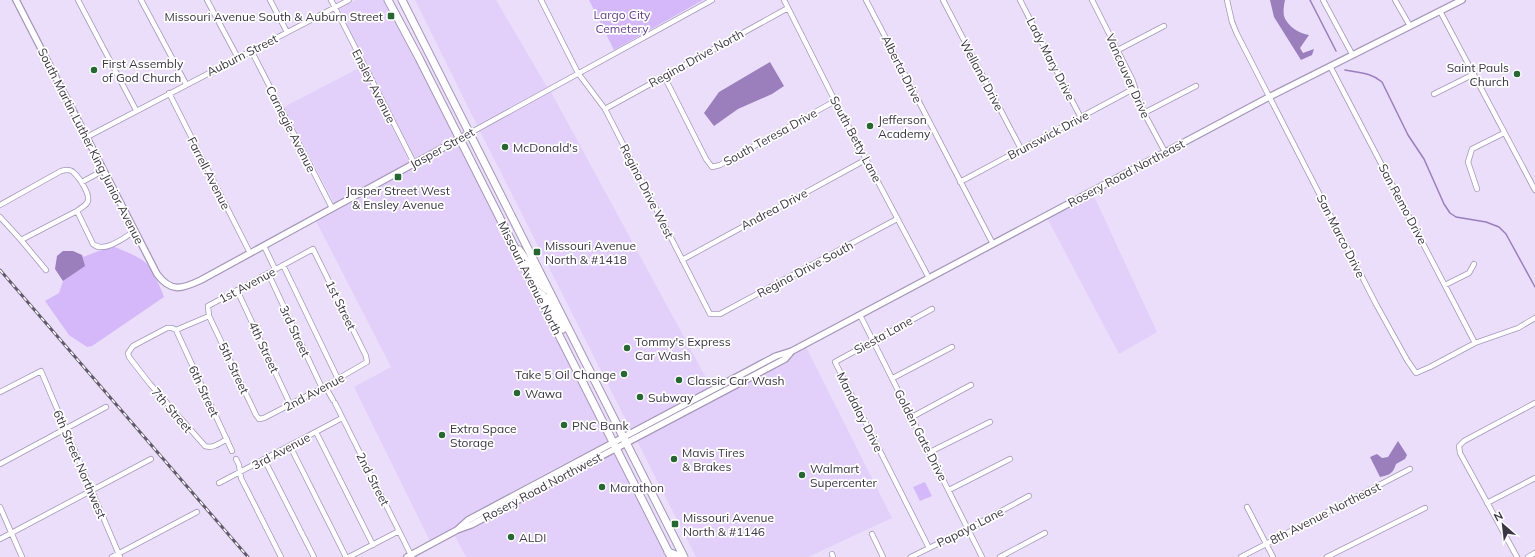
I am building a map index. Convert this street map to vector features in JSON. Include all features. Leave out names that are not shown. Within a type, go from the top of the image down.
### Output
[{"type":"main road","name":"Missouri Avenue North","points":[[388,0],[670,554]]},
{"type":"main road","name":"Missouri Avenue North","points":[[402,0],[684,557]]},
{"type":"main road","points":[[511,241],[525,258],[540,284],[550,291]]},
{"type":"main road","points":[[536,291],[546,298],[568,336],[578,348]]},
{"type":"main road","points":[[670,554],[676,554],[677,557]]},
{"type":"street","name":"South Martin Luther King Junior Avenue","points":[[16,0],[157,274],[163,283],[170,287]]},
{"type":"street","points":[[78,0],[136,110]]},
{"type":"street","points":[[141,0],[186,84]]},
{"type":"street","points":[[207,0],[238,58]]},
{"type":"street","points":[[270,0],[287,32]]},
{"type":"street","name":"Ensley Avenue","points":[[331,0],[414,163]]},
{"type":"street","name":"Auburn Street","points":[[87,137],[136,110],[349,0]]},
{"type":"street","name":"Regina Drive West","points":[[541,0],[578,73],[605,109],[710,314]]},
{"type":"street","name":"Jasper Street","points":[[170,287],[178,288],[195,283],[712,0]]},
{"type":"street","name":"South Betty Lane","points":[[784,0],[929,278]]},
{"type":"street","name":"Alberta Drive","points":[[866,0],[993,244]]},
{"type":"street","name":"Welland Drive","points":[[943,0],[1021,149]]},
{"type":"street","name":"Lady Mary Drive","points":[[1020,0],[1081,118]]},
{"type":"street","name":"Vancouver Drive","points":[[1092,0],[1118,50],[1135,88],[1144,113],[1165,152]]},
{"type":"street","name":"San Marco Drive","points":[[1227,0],[1236,34],[1376,304],[1407,360],[1416,373],[1475,343]]},
{"type":"street","points":[[1323,0],[1352,54]]},
{"type":"street","points":[[1395,0],[1410,26]]},
{"type":"street","name":"Rosery Road Northeast","points":[[615,446],[776,356],[792,351],[1269,97],[1462,0]]},
{"type":"street","name":"Regina Drive North","points":[[605,109],[788,8]]},
{"type":"street","points":[[1440,11],[1535,190]]},
{"type":"street","points":[[1118,50],[1164,26]]},
{"type":"street","name":"Carnegie Avenue","points":[[252,50],[332,208]]},
{"type":"street","name":"San Remo Drive","points":[[1330,66],[1475,343]]},
{"type":"street","points":[[1434,94],[1474,74]]},
{"type":"street","name":"South Teresa Drive","points":[[664,76],[706,159],[712,167],[720,165],[836,102]]},
{"type":"street","points":[[1144,113],[1196,86]]},
{"type":"street","name":"Brunswick Drive","points":[[960,182],[1135,88]]},
{"type":"street","name":"Farrell Avenue","points":[[169,93],[250,253]]},
{"type":"street","points":[[1477,189],[1468,162],[1472,149],[1504,133]]},
{"type":"street","name":"Andrea Drive","points":[[682,260],[866,159]]},
{"type":"street","points":[[0,205],[61,171],[69,170],[74,172],[82,182],[88,198],[87,203],[76,211],[21,240]]},
{"type":"street","points":[[82,182],[104,170]]},
{"type":"street","points":[[76,211],[96,247],[103,248],[109,246],[135,231]]},
{"type":"street","points":[[0,217],[46,270]]},
{"type":"street","name":"Regina Drive South","points":[[710,314],[720,314],[897,219]]},
{"type":"street","points":[[264,246],[275,269]]},
{"type":"street","name":"1st Avenue","points":[[128,353],[133,346],[167,328],[176,330],[209,316],[208,306],[313,249]]},
{"type":"street","name":"1st Street","points":[[313,249],[366,356],[367,362]]},
{"type":"street","points":[[1445,285],[1468,273],[1474,264]]},
{"type":"street","points":[[283,265],[338,379]]},
{"type":"street","name":"3rd Street","points":[[268,273],[323,387]]},
{"type":"street","name":"4th Street","points":[[237,290],[290,404]]},
{"type":"street","name":"Siesta Lane","points":[[835,362],[932,309]]},
{"type":"street","name":"Golden Gate Drive","points":[[860,314],[982,557]]},
{"type":"street","name":"5th Street","points":[[209,316],[256,415],[260,419]]},
{"type":"street","points":[[1475,343],[1518,328],[1535,318]]},
{"type":"street","name":"6th Street","points":[[176,330],[232,451]]},
{"type":"street","points":[[892,378],[952,347]]},
{"type":"street","name":"7th Street","points":[[128,353],[131,361],[205,446],[208,448],[212,447],[227,439]]},
{"type":"street","name":"2nd Avenue","points":[[260,419],[323,387],[367,362]]},
{"type":"street","name":"Mandalay Drive","points":[[835,362],[928,548]]},
{"type":"street","name":"6th Street Northwest","points":[[0,392],[41,371],[119,555]]},
{"type":"street","points":[[912,417],[971,385]]},
{"type":"street","name":"2nd Street","points":[[323,387],[334,402],[411,556]]},
{"type":"street","points":[[1517,557],[1460,453],[1459,446],[1464,441],[1535,403]]},
{"type":"street","points":[[0,464],[106,407]]},
{"type":"street","name":"3rd Avenue","points":[[219,483],[342,418]]},
{"type":"street","points":[[930,452],[990,422]]},
{"type":"street","points":[[316,432],[373,545]]},
{"type":"street","points":[[290,446],[348,557],[398,531]]},
{"type":"street","name":"Rosery Road Northwest","points":[[457,530],[468,520],[549,477],[615,446]]},
{"type":"street","name":"Rosery Road Northwest","points":[[411,556],[457,530],[471,525],[520,499],[615,446]]},
{"type":"street","points":[[0,539],[151,459]]},
{"type":"street","points":[[236,459],[242,478],[281,557]]},
{"type":"street","points":[[264,459],[314,557]]},
{"type":"street","points":[[949,490],[1010,459]]},
{"type":"street","name":"8th Avenue Northeast","points":[[1241,557],[1410,469]]},
{"type":"street","points":[[520,499],[523,494],[545,483],[549,477]]},
{"type":"street","points":[[1487,503],[1535,478]]},
{"type":"street","name":"Papaya Lane","points":[[912,557],[1029,496]]},
{"type":"street","points":[[0,507],[22,557]]},
{"type":"street","points":[[1246,507],[1273,557]]},
{"type":"street","points":[[1327,557],[1425,508]]},
{"type":"street","points":[[112,557],[119,555],[198,512]]},
{"type":"street","points":[[1000,557],[1046,533]]},
{"type":"street","points":[[872,534],[883,557]]},
{"type":"street","points":[[1528,557],[1535,553]]},
{"type":"shaded area","points":[[356,0],[385,0],[455,137],[415,159],[339,9]]},
{"type":"shaded area","points":[[415,0],[496,0],[547,87],[477,125]]},
{"type":"shaded area","points":[[1270,0],[1285,0],[1284,16],[1294,29],[1309,35],[1300,48],[1303,53],[1314,49],[1312,55],[1301,60],[1274,17]]},
{"type":"shaded area","points":[[770,62],[784,86],[772,94],[738,109],[714,126],[704,113],[719,92]]},
{"type":"shaded area","points":[[361,67],[410,162],[334,203],[284,107]]},
{"type":"shaded area","points":[[551,92],[710,385],[755,364],[631,430],[480,131]]},
{"type":"shaded area","points":[[458,143],[609,441],[548,472],[467,517],[455,527],[430,541],[354,387],[391,367],[316,221]]},
{"type":"shaded area","points":[[1093,194],[1157,332],[1119,354],[1047,218]]},
{"type":"shaded area","points":[[63,251],[73,251],[82,255],[85,266],[63,281],[55,269],[57,256]]},
{"type":"shaded area","points":[[806,347],[892,518],[808,557],[696,557],[637,441],[786,362],[794,354]]},
{"type":"shaded area","points":[[1398,441],[1407,455],[1405,459],[1396,464],[1394,470],[1390,474],[1380,477],[1370,457],[1377,454],[1382,458],[1388,457]]},
{"type":"shaded area","points":[[615,452],[668,557],[466,557],[455,536],[433,547],[458,533],[485,522]]},
{"type":"green space","name":"Largo City Cemetery","points":[[589,0],[703,0],[614,50]]},
{"type":"green space","points":[[112,246],[143,260],[149,266],[164,297],[92,346],[87,347],[69,335],[45,301],[59,293],[63,281],[84,266],[83,257]]},
{"type":"green space","points":[[925,482],[932,496],[920,501],[913,487]]},
{"type":"waterway","points":[[1310,0],[1336,51]]},
{"type":"waterway","points":[[1345,70],[1364,73],[1373,76],[1382,82],[1408,135],[1424,159],[1444,204],[1450,213],[1456,217],[1486,222],[1499,227],[1506,234],[1535,287]]},
{"type":"railway","points":[[0,270],[248,557]]},
{"type":"place","name":"Missouri Avenue South & Auburn Street","points":[[391,16]]},
{"type":"place","name":"First Assembly of God Church","points":[[94,70]]},
{"type":"place","name":"Saint Pauls Church","points":[[1517,74]]},
{"type":"place","name":"Jefferson Academy","points":[[870,126]]},
{"type":"place","name":"McDonald's","points":[[505,147]]},
{"type":"place","name":"Jasper Street West & Ensley Avenue","points":[[398,177]]},
{"type":"place","name":"Missouri Avenue North & #1418","points":[[537,252]]},
{"type":"place","name":"Tommy's Express Car Wash","points":[[627,348]]},
{"type":"place","name":"Take 5 Oil Change","points":[[624,374]]},
{"type":"place","name":"Classic Car Wash","points":[[679,380]]},
{"type":"place","name":"Wawa","points":[[517,393]]},
{"type":"place","name":"Subway","points":[[640,397]]},
{"type":"place","name":"PNC Bank","points":[[564,425]]},
{"type":"place","name":"Extra Space Storage","points":[[442,435]]},
{"type":"place","name":"Mavis Tires & Brakes","points":[[674,459]]},
{"type":"place","name":"Walmart Supercenter","points":[[802,475]]},
{"type":"place","name":"Marathon","points":[[602,487]]},
{"type":"place","name":"Missouri Avenue North & #1146","points":[[675,524]]},
{"type":"place","name":"ALDI","points":[[511,537]]}]
